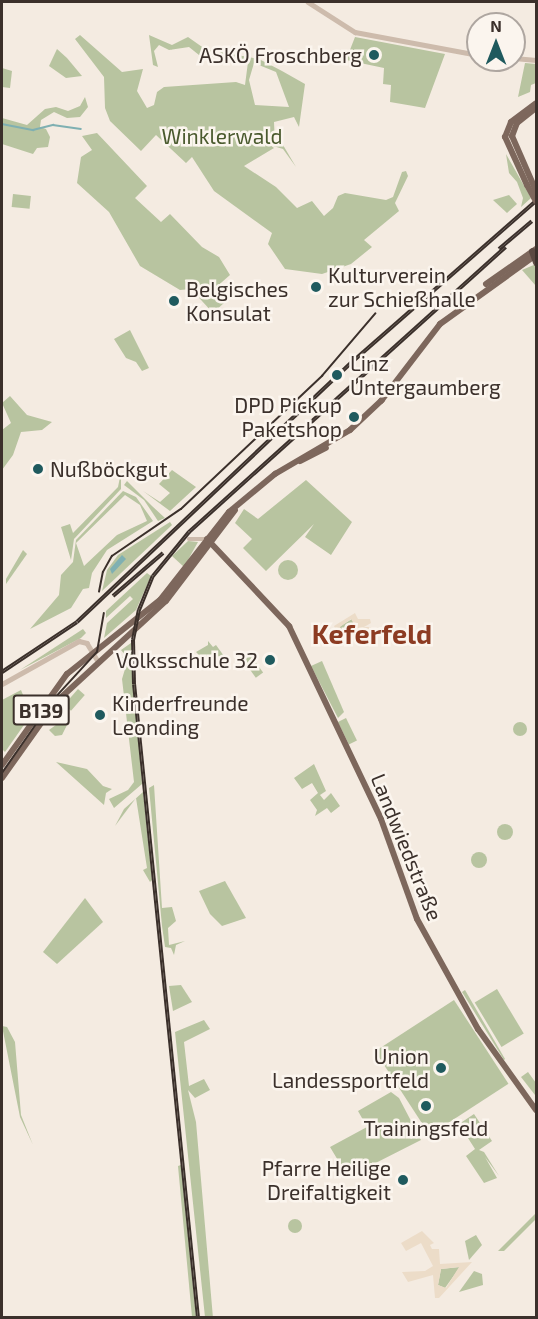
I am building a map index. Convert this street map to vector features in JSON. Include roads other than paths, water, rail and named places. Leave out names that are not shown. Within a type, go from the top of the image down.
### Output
[{"type":"main road","points":[[537,103],[511,122],[506,134],[507,148],[529,183],[537,191]]},
{"type":"main road","points":[[513,145],[516,125],[537,108]]},
{"type":"main road","points":[[506,134],[537,201]]},
{"type":"main road","name":"B139","points":[[2,765],[67,674],[160,600],[237,506],[291,464],[352,432],[382,400],[434,330],[466,302],[535,255]]},
{"type":"main road","name":"B139","points":[[2,778],[56,702],[98,661],[162,606],[209,541]]},
{"type":"main road","name":"Landwiedstraße","points":[[209,541],[288,626],[381,819],[424,932],[478,1029],[537,1110]]},
{"type":"street","points":[[308,2],[355,32],[466,53]]},
{"type":"street","points":[[189,539],[209,541]]},
{"type":"street","points":[[2,684],[77,642],[87,643],[98,661]]},
{"type":"water","points":[[122,555],[126,559],[112,574],[110,569]]},
{"type":"waterway","points":[[2,124],[33,130],[53,125],[81,129]]},
{"type":"tram line","points":[[99,592],[103,572],[112,556],[181,509],[322,376],[375,314]]},
{"type":"tram line","points":[[2,773],[53,700],[97,652],[104,614]]},
{"type":"railway","points":[[2,672],[77,622],[352,362],[536,201]]},
{"type":"railway","points":[[499,249],[532,221]]},
{"type":"railway","points":[[198,1318],[134,684],[133,640],[139,610],[153,576],[189,532],[506,247]]},
{"type":"railway","points":[[113,596],[163,553]]},
{"type":"place","name":"ASKÖ Froschberg","points":[[374,55]]},
{"type":"place","name":"Kulturverein zur Schießhalle","points":[[316,287]]},
{"type":"place","name":"Belgisches Konsulat","points":[[174,301]]},
{"type":"place","name":"Linz Untergaumberg","points":[[337,375]]},
{"type":"place","name":"DPD Pickup Paketshop","points":[[354,417]]},
{"type":"place","name":"Nußböckgut","points":[[38,469]]},
{"type":"place","name":"Volksschule 32","points":[[270,660]]},
{"type":"place","name":"Kinderfreunde Leonding","points":[[100,715]]},
{"type":"place","name":"Union Landessportfeld","points":[[441,1068]]},
{"type":"place","name":"Trainingsfeld","points":[[426,1106]]},
{"type":"place","name":"Pfarre Heilige Dreifaltigkeit","points":[[403,1180]]},
{"type":"district","name":"Keferfeld","points":[[372,634]]},
{"type":"park label","name":"Winklerwald","points":[[222,136]]}]
